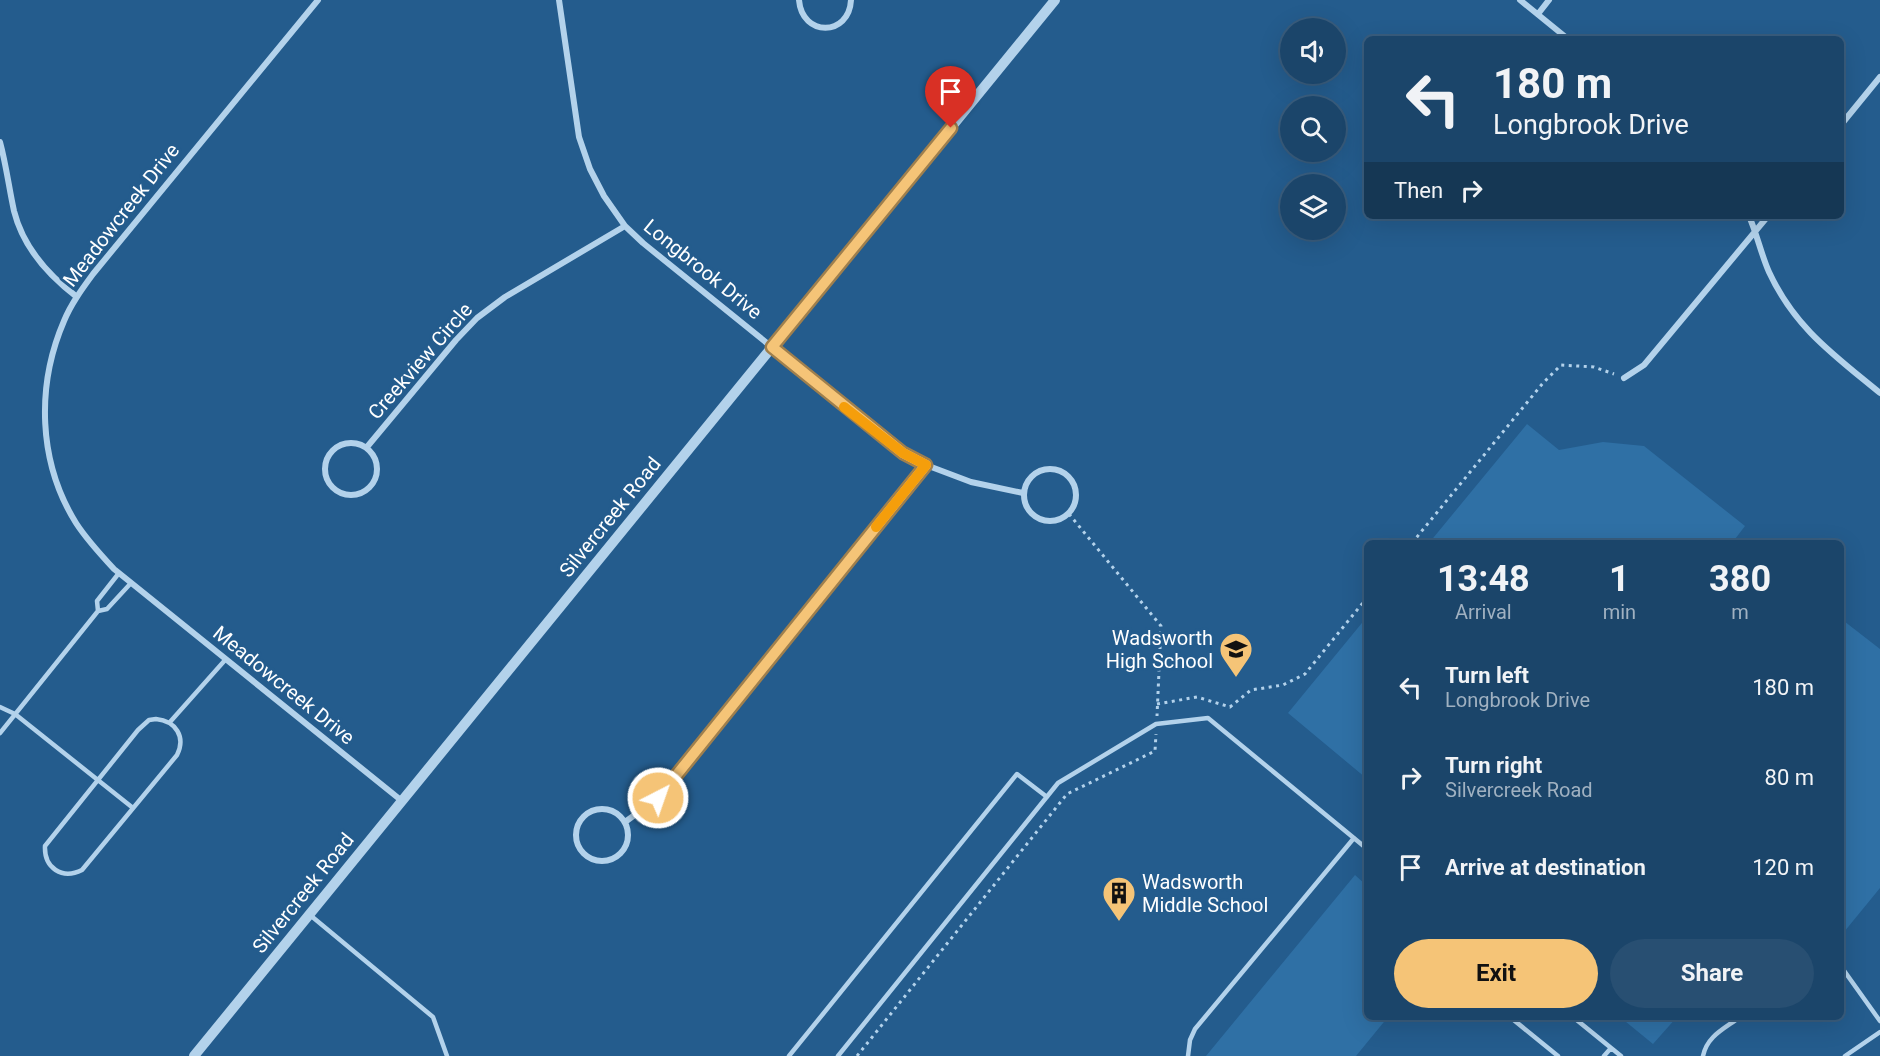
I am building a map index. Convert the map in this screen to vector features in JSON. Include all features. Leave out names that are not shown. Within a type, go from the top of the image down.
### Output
[{"type":"street","name":"Meadowcreek Drive","points":[[318,0],[93,274],[77,297],[54,347],[48,372],[45,410],[46,440],[63,498],[93,547],[119,573],[402,801]]},
{"type":"street","name":"Longbrook Drive","points":[[559,0],[579,137],[599,187],[625,226],[903,453],[926,465],[971,482],[1023,493]]},
{"type":"street","points":[[799,0],[800,9],[809,23],[825,28],[841,23],[851,8],[851,0]]},
{"type":"street","name":"Silvercreek Road","points":[[194,1056],[1055,0]]},
{"type":"street","points":[[1520,0],[1565,36]]},
{"type":"street","points":[[1538,14],[1549,0]]},
{"type":"street","points":[[1844,122],[1877,86],[1880,77]]},
{"type":"street","points":[[0,142],[15,214],[22,232],[33,253],[48,272],[77,297]]},
{"type":"street","points":[[1750,219],[1769,271],[1782,298],[1799,322],[1820,344],[1880,393]]},
{"type":"street","points":[[1624,378],[1644,365],[1766,219]]},
{"type":"street","name":"Creekview Circle","points":[[367,447],[477,318],[505,297],[625,226]]},
{"type":"street","name":"Creekview Circle","points":[[352,442],[367,447],[377,462],[375,480],[363,492],[354,495],[337,491],[327,477],[325,469],[330,453],[352,442]]},
{"type":"street","points":[[624,822],[658,798],[676,777],[926,465]]},
{"type":"street","points":[[1044,468],[1053,468],[1068,475],[1073,482],[1077,498],[1069,514],[1052,521],[1043,520],[1028,510],[1023,493],[1030,477],[1036,472],[1044,468]]},
{"type":"street","points":[[604,809],[619,815],[624,822],[628,830],[628,839],[625,848],[612,860],[603,862],[594,860],[580,850],[575,832],[577,825],[588,812],[604,809]]},
{"type":"lane","points":[[98,611],[98,601],[119,573]]},
{"type":"lane","points":[[0,733],[98,611],[107,609],[131,582]]},
{"type":"lane","points":[[170,722],[226,659]]},
{"type":"lane","points":[[0,707],[15,714],[133,808]]},
{"type":"lane","points":[[838,1056],[1058,783],[1156,724],[1208,718],[1364,846]]},
{"type":"lane","points":[[156,719],[170,722],[180,734],[180,748],[177,755],[82,870],[75,874],[67,874],[52,868],[47,862],[45,846],[97,780],[142,724],[156,719]]},
{"type":"lane","points":[[789,1056],[1017,774],[1047,797]]},
{"type":"lane","points":[[1188,1056],[1190,1040],[1195,1029],[1354,838]]},
{"type":"lane","points":[[310,914],[433,1017],[447,1056]]},
{"type":"lane","points":[[1844,971],[1880,1021]]},
{"type":"lane","points":[[1514,1020],[1558,1056]]},
{"type":"lane","points":[[1577,1020],[1620,1056]]},
{"type":"lane","points":[[1703,1056],[1706,1045],[1713,1037],[1736,1020]]},
{"type":"lane","points":[[1845,1056],[1880,1032]]},
{"type":"lane","points":[[1604,1056],[1611,1048]]},
{"type":"path","points":[[1414,540],[1543,383],[1561,365],[1594,367],[1624,378]]},
{"type":"path","points":[[1157,704],[1197,697],[1230,707],[1251,690],[1283,685],[1305,674],[1364,601]]},
{"type":"shaded area","points":[[1527,424],[1559,450],[1603,442],[1644,446],[1745,526],[1734,540],[1431,540]]},
{"type":"shaded area","points":[[1364,620],[1364,776],[1288,713]]},
{"type":"shaded area","points":[[1844,621],[1880,649],[1880,888],[1844,932]]},
{"type":"shaded area","points":[[1355,875],[1364,883],[1364,1020],[1386,1020],[1356,1056],[1206,1056]]},
{"type":"shaded area","points":[[1624,1020],[1674,1020],[1653,1044]]},
{"type":"slow traffic","points":[[844,407],[903,453],[926,465],[876,527]]},
{"type":"place","name":"Wadsworth High School","points":[[1236,678]]},
{"type":"place","name":"Wadsworth Middle School","points":[[1119,922]]},
{"type":"route","points":[[658,798],[926,465],[903,453],[871,429],[772,347],[951,128]]}]
